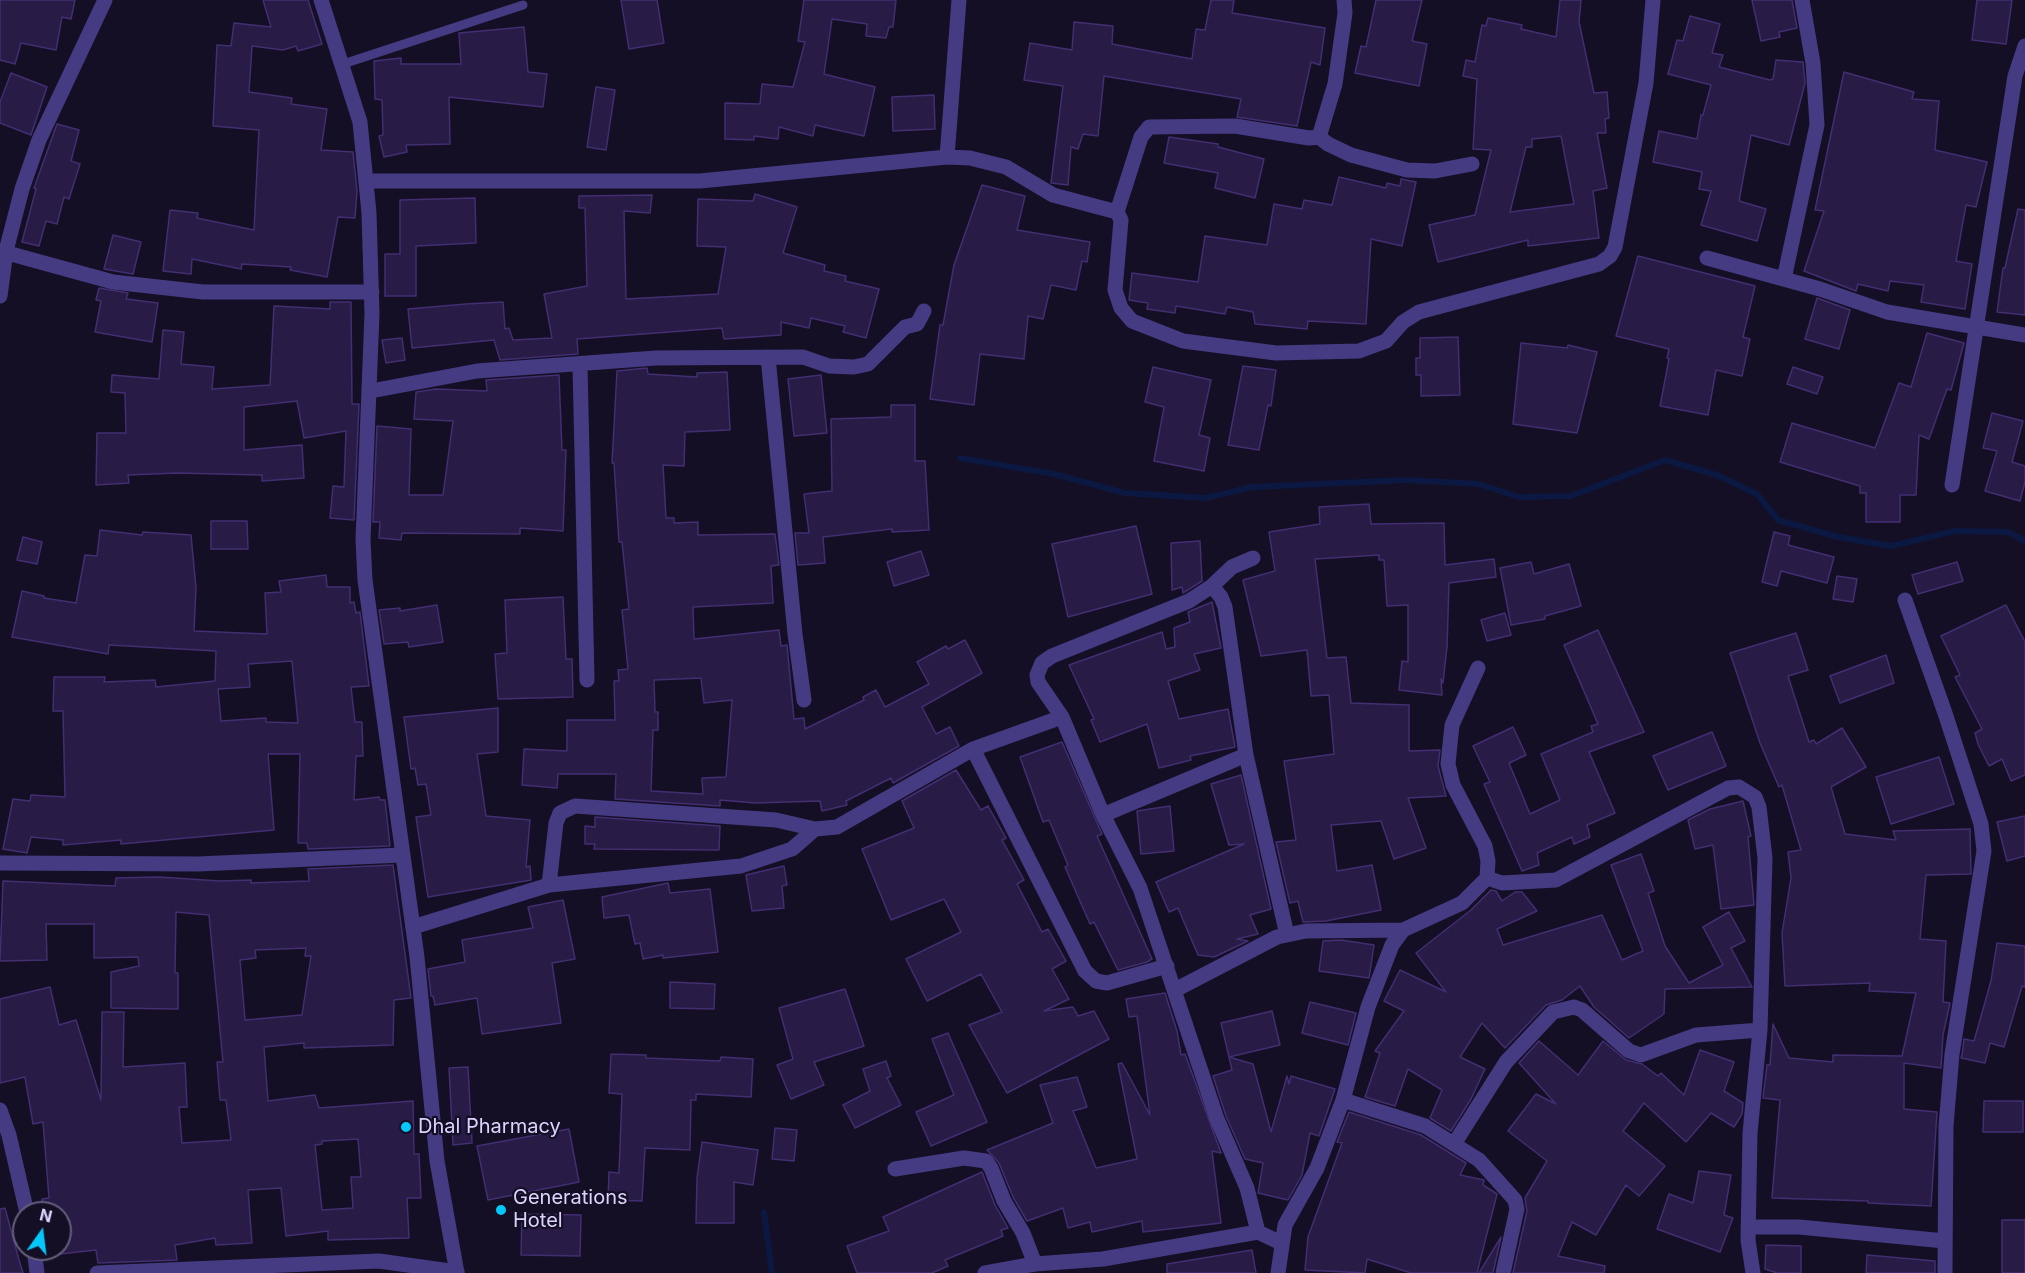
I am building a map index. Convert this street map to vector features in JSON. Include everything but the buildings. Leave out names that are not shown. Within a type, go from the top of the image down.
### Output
[{"type":"street","points":[[0,297],[3,251],[21,189],[39,140],[105,0]]},
{"type":"street","points":[[97,1273],[379,1261],[457,1272],[437,1161],[413,927],[365,580],[363,540],[371,391],[372,292],[366,181],[360,122],[321,0]]},
{"type":"street","points":[[946,157],[959,0]]},
{"type":"street","points":[[1319,137],[1335,84],[1344,0]]},
{"type":"street","points":[[1472,164],[1435,171],[1407,170],[1343,152],[1319,137],[1309,138],[1235,126],[1149,127],[1141,137],[1117,212],[1121,220],[1115,290],[1121,308],[1132,321],[1183,341],[1276,352],[1359,351],[1386,341],[1402,322],[1419,312],[1599,264],[1610,256],[1615,248],[1646,83],[1653,0]]},
{"type":"street","points":[[1784,279],[1817,125],[1813,63],[1802,0]]},
{"type":"street","points":[[1953,485],[2015,76],[2025,46]]},
{"type":"street","points":[[366,181],[700,181],[946,157],[992,162],[1053,195],[1117,212]]},
{"type":"street","points":[[3,251],[113,282],[203,292],[372,292]]},
{"type":"street","points":[[1707,258],[1784,279],[1887,312],[2025,335]]},
{"type":"street","points":[[371,391],[477,371],[656,358],[803,357],[829,366],[854,367],[868,364],[905,327],[917,324],[924,311]]},
{"type":"street","points":[[768,357],[795,634],[804,700]]},
{"type":"street","points":[[580,365],[587,680]]},
{"type":"street","points":[[1253,558],[1232,567],[1212,586],[1169,611],[1046,659],[1039,669],[1038,682],[1062,717],[1103,815],[1140,888],[1217,1119],[1246,1188],[1258,1232]]},
{"type":"street","points":[[1212,586],[1221,597],[1225,607],[1246,755],[1287,935]]},
{"type":"street","points":[[1905,600],[1981,824],[1984,851],[1952,1054],[1946,1126],[1946,1273]]},
{"type":"street","points":[[1175,990],[1277,937],[1306,931],[1403,930],[1462,903],[1487,878],[1488,861],[1485,846],[1453,784],[1448,764],[1452,724],[1478,668]]},
{"type":"street","points":[[549,885],[556,823],[560,813],[574,806],[776,820],[816,829],[837,827],[973,749],[1062,717]]},
{"type":"street","points":[[973,749],[1085,971],[1096,981],[1107,983],[1167,966]]},
{"type":"street","points":[[1103,815],[1246,755]]},
{"type":"street","points":[[1487,878],[1502,883],[1556,880],[1728,788],[1739,787],[1755,797],[1759,807],[1765,858],[1760,1030],[1750,1133],[1748,1227],[1753,1273]]},
{"type":"street","points":[[413,927],[549,885],[741,866],[792,849],[816,829]]},
{"type":"street","points":[[0,863],[198,864],[402,855]]},
{"type":"street","points":[[1278,1273],[1285,1225],[1317,1168],[1343,1100],[1372,996],[1392,945],[1403,930]]},
{"type":"street","points":[[1454,1144],[1506,1062],[1553,1012],[1574,1007],[1582,1010],[1629,1051],[1641,1055],[1696,1035],[1760,1030]]},
{"type":"street","points":[[1343,1100],[1425,1126],[1479,1160],[1515,1200],[1517,1209],[1503,1273]]},
{"type":"street","points":[[0,1110],[9,1135],[24,1201]]},
{"type":"street","points":[[895,1169],[964,1158],[986,1161],[1004,1201],[1023,1233],[1035,1264]]},
{"type":"street","points":[[1748,1227],[1799,1227],[1945,1241]]},
{"type":"street","points":[[985,1273],[1035,1264],[1103,1259],[1258,1232],[1281,1243]]},
{"type":"lane","points":[[343,64],[523,5]]},
{"type":"waterway","points":[[960,458],[1054,474],[1125,493],[1206,498],[1252,487],[1407,480],[1479,484],[1519,497],[1571,496],[1665,460],[1717,475],[1757,494],[1778,520],[1838,537],[1891,546],[1955,531],[2008,532],[2025,541]]},
{"type":"waterway","points":[[764,1212],[772,1273]]},
{"type":"place","name":"Dhal Pharmacy","points":[[406,1127]]},
{"type":"place","name":"Generations Hotel","points":[[501,1210]]}]
